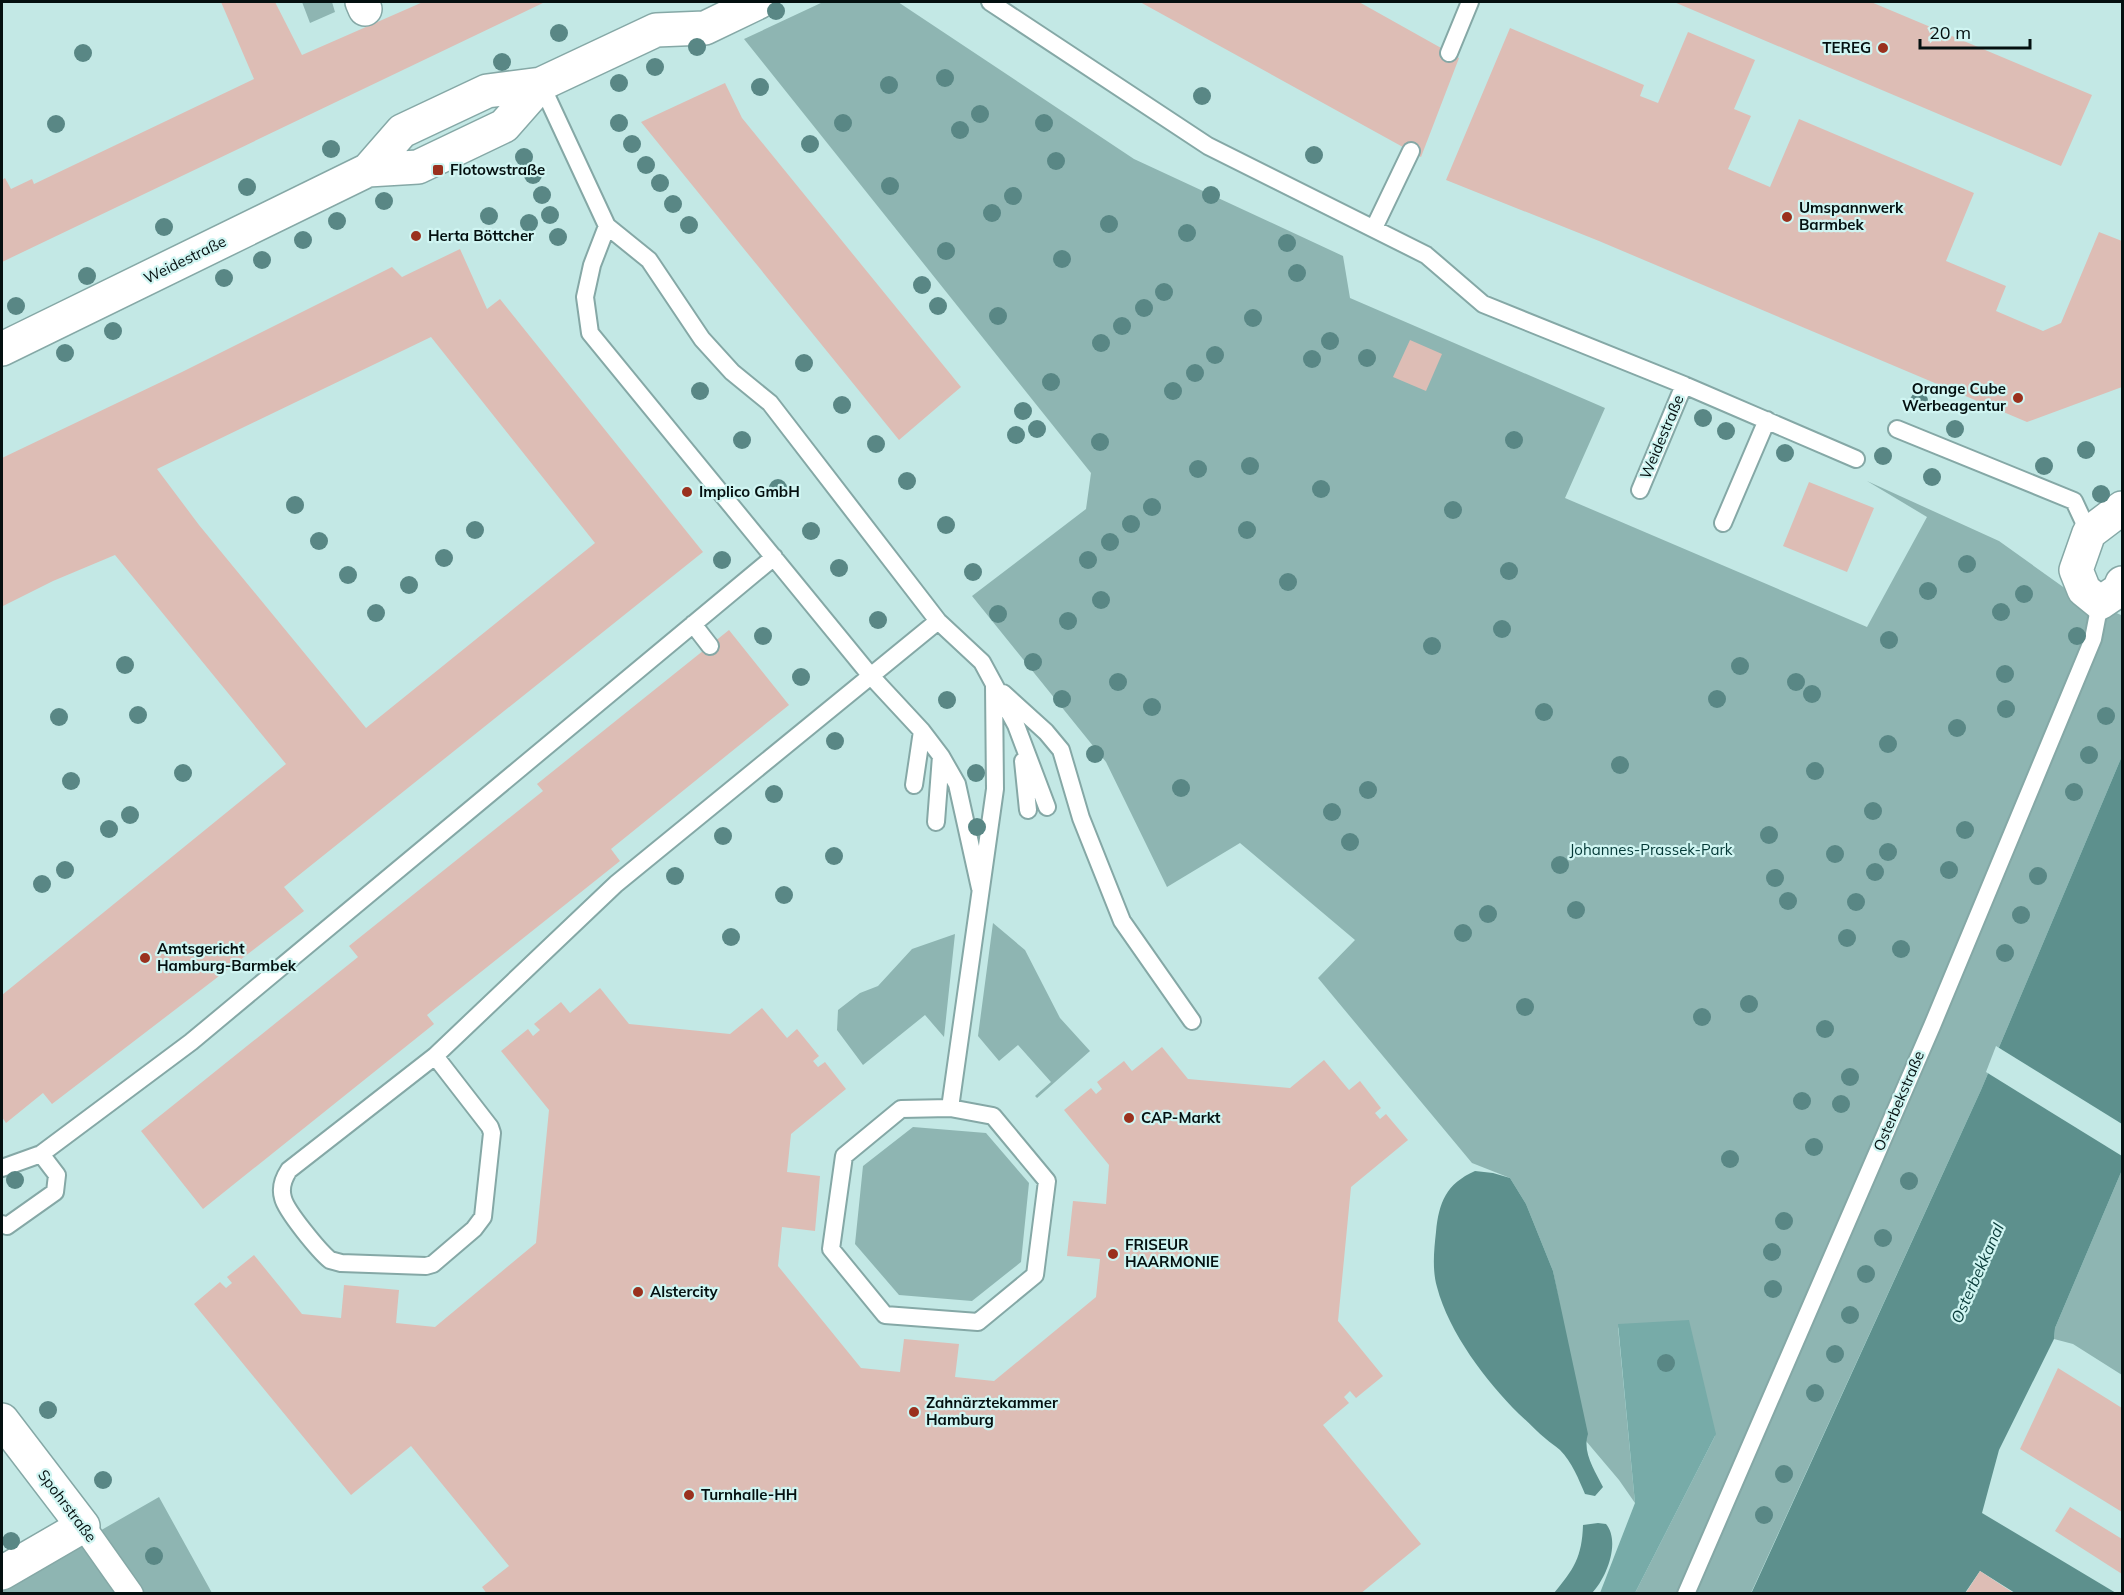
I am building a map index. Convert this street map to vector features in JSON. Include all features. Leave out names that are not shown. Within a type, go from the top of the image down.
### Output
[{"type":"street","name":"Weidestraße","points":[[656,30],[677,2]]},
{"type":"street","name":"Weidestraße","points":[[2,349],[368,170],[418,167],[504,126],[541,84],[656,30],[705,27],[759,2]]},
{"type":"street","points":[[2089,533],[2122,508]]},
{"type":"street","name":"Osterbekstraße","points":[[2089,533],[2076,570],[2084,590],[2111,593]]},
{"type":"street","name":"Spohrstraße","points":[[2,1420],[131,1593]]},
{"type":"street","points":[[2,1573],[83,1526]]},
{"type":"lane","points":[[990,2],[1208,146],[1426,255],[1482,304],[1684,385],[1856,459]]},
{"type":"lane","points":[[1449,53],[1470,2]]},
{"type":"lane","points":[[541,84],[607,226],[649,260],[702,339],[732,372],[770,403],[938,621],[982,662],[1016,725],[1047,807]]},
{"type":"lane","points":[[1374,228],[1411,151]]},
{"type":"lane","points":[[607,226],[592,265],[585,297],[590,333],[870,675],[922,731],[941,756],[957,784],[980,888]]},
{"type":"lane","name":"Weidestraße","points":[[1640,490],[1684,385]]},
{"type":"lane","points":[[1723,523],[1767,420]]},
{"type":"lane","points":[[1898,429],[2074,501],[2089,533]]},
{"type":"lane","points":[[2,1168],[41,1154],[190,1041],[774,557]]},
{"type":"lane","name":"Osterbekstraße","points":[[1686,1593],[1927,1036],[2111,593]]},
{"type":"lane","points":[[435,1056],[490,1127],[492,1133],[483,1217],[474,1230],[433,1264],[426,1266],[341,1263],[330,1260],[286,1205],[281,1189],[288,1170],[435,1056],[616,884],[938,621]]},
{"type":"lane","points":[[693,624],[710,646]]},
{"type":"lane","points":[[950,1108],[995,789],[994,684]]},
{"type":"lane","points":[[994,684],[1046,732],[1061,750],[1082,818],[1122,921],[1192,1021]]},
{"type":"lane","points":[[914,785],[922,731]]},
{"type":"lane","points":[[1021,742],[1028,810]]},
{"type":"lane","points":[[936,822],[941,756]]},
{"type":"lane","points":[[950,1108],[993,1116],[1047,1181],[1035,1275],[978,1322],[885,1315],[831,1249],[844,1156],[901,1109],[950,1108]]},
{"type":"lane","points":[[2,1224],[7,1226],[55,1192],[57,1175],[41,1154]]},
{"type":"green space","points":[[302,2],[332,2],[335,12],[310,23]]},
{"type":"green space","name":"Johannes-Prassek-Park","points":[[823,2],[898,2],[1134,159],[1343,256],[1350,298],[1605,408],[1565,498],[1867,627],[1927,517],[1867,481],[1999,541],[2073,594],[2121,615],[2122,613],[2122,756],[1981,1090],[1751,1593],[1635,1593],[1715,1436],[1618,1327],[1635,1503],[1586,1441],[1553,1271],[1526,1204],[1510,1178],[1472,1163],[1318,978],[1355,940],[1240,843],[1167,887],[1106,762],[972,596],[1086,509],[1091,473],[744,39]]},
{"type":"green space","points":[[993,923],[1025,950],[1060,1018],[1090,1051],[1037,1098],[1035,1096],[1051,1082],[1018,1045],[999,1061],[978,1036]]},
{"type":"green space","points":[[955,934],[944,1037],[925,1015],[863,1065],[837,1030],[838,1010],[860,993],[878,986],[912,949]]},
{"type":"green space","points":[[913,1127],[986,1133],[1029,1183],[1021,1262],[972,1301],[899,1295],[855,1244],[863,1166]]},
{"type":"green space","points":[[2122,1170],[2122,1375],[2073,1344],[2054,1339],[2055,1328]]},
{"type":"green space","points":[[159,1497],[212,1593],[2,1594],[2,1587]]},
{"type":"shaded area","points":[[1689,1320],[1716,1434],[1635,1593],[1600,1593],[1635,1503],[1618,1324]]},
{"type":"water","name":"Osterbekkanal","points":[[2122,756],[2122,1170],[2055,1328],[2054,1339],[1999,1450],[1982,1513],[2116,1593],[2015,1593],[1980,1571],[1965,1593],[1751,1594],[1981,1090]]},
{"type":"water","points":[[1475,1171],[1510,1178],[1526,1204],[1553,1271],[1588,1434],[1588,1454],[1603,1487],[1595,1496],[1585,1494],[1575,1471],[1564,1455],[1519,1414],[1494,1387],[1460,1339],[1443,1304],[1435,1280],[1434,1267],[1439,1212],[1451,1188]]},
{"type":"water","points":[[1606,1524],[1612,1540],[1612,1550],[1607,1570],[1597,1587],[1592,1593],[1554,1593],[1576,1562],[1581,1546],[1583,1525]]},
{"type":"pier","points":[[1996,1046],[2122,1124],[2122,1156],[1986,1072]]},
{"type":"building","points":[[221,2],[275,2],[302,55],[423,2],[545,2],[2,262],[2,180],[5,178],[11,189],[32,179],[34,184],[254,79]]},
{"type":"building","points":[[1140,2],[1359,2],[1459,58],[1421,157]]},
{"type":"building","name":"TEREG","points":[[1674,2],[1871,2],[2092,95],[2061,166]]},
{"type":"building","name":"Umspannwerk Barmbek","points":[[1510,28],[1644,85],[1640,96],[1658,103],[1688,32],[1755,60],[1734,109],[1751,116],[1728,169],[1770,187],[1799,119],[1974,193],[1946,261],[2006,286],[1996,311],[2043,331],[2061,323],[2099,232],[2122,241],[2122,387],[2027,422],[1599,241],[1446,180]]},
{"type":"building","points":[[725,83],[742,118],[961,387],[899,440],[641,122]]},
{"type":"building","points":[[460,249],[487,309],[500,299],[703,552],[284,887],[304,911],[52,1104],[43,1093],[6,1123],[2,1117],[2,995],[286,764],[115,555],[53,581],[3,606],[2,458],[182,372],[392,267],[402,277]],"holes":[[[431,337],[595,543],[366,728],[199,525],[157,469]]]},
{"type":"building","points":[[1410,340],[1442,354],[1426,391],[1393,377]]},
{"type":"building","points":[[1809,482],[1874,508],[1847,572],[1783,546]]},
{"type":"building","points":[[729,630],[789,705],[611,849],[620,861],[427,1015],[434,1024],[203,1209],[141,1131],[358,957],[349,946],[543,791],[537,784]]},
{"type":"building","name":"Alstercity","points":[[600,988],[629,1024],[730,1034],[762,1008],[787,1038],[797,1029],[819,1056],[813,1061],[818,1067],[825,1062],[846,1089],[791,1134],[787,1172],[820,1176],[815,1231],[782,1227],[778,1266],[861,1368],[900,1372],[904,1339],[959,1344],[955,1377],[994,1381],[1096,1297],[1100,1259],[1067,1256],[1073,1201],[1106,1204],[1109,1165],[1064,1110],[1091,1088],[1096,1094],[1102,1089],[1097,1082],[1124,1061],[1132,1071],[1162,1047],[1188,1079],[1290,1088],[1324,1060],[1349,1090],[1360,1081],[1381,1108],[1375,1113],[1380,1119],[1386,1114],[1408,1140],[1351,1187],[1338,1321],[1383,1376],[1356,1398],[1350,1391],[1344,1397],[1349,1403],[1323,1425],[1421,1544],[1360,1594],[487,1594],[482,1587],[509,1566],[411,1446],[351,1495],[194,1304],[220,1282],[226,1288],[232,1283],[227,1277],[254,1255],[302,1314],[341,1318],[344,1285],[399,1290],[396,1323],[435,1327],[536,1243],[549,1110],[501,1051],[528,1029],[533,1036],[540,1030],[534,1024],[561,1002],[570,1013]]},
{"type":"building","points":[[2058,1368],[2122,1408],[2122,1512],[2020,1449]]},
{"type":"building","points":[[2070,1507],[2122,1539],[2122,1574],[2055,1531]]},
{"type":"building","points":[[1980,1571],[2015,1594],[1965,1594]]},
{"type":"place","name":"TEREG","points":[[1883,48]]},
{"type":"place","name":"Flotowstraße","points":[[438,170]]},
{"type":"place","name":"Umspannwerk Barmbek","points":[[1787,217]]},
{"type":"place","name":"Herta Böttcher","points":[[416,236]]},
{"type":"place","name":"Orange Cube Werbeagentur","points":[[2018,398]]},
{"type":"place","name":"Implico GmbH","points":[[687,492]]},
{"type":"place","name":"Amtsgericht Hamburg-Barmbek","points":[[145,958]]},
{"type":"place","name":"CAP-Markt","points":[[1129,1118]]},
{"type":"place","name":"FRISEUR HAARMONIE","points":[[1113,1254]]},
{"type":"place","name":"Alstercity","points":[[638,1292]]},
{"type":"place","name":"Zahnärztekammer Hamburg","points":[[914,1412]]},
{"type":"place","name":"Turnhalle-HH","points":[[689,1495]]}]
